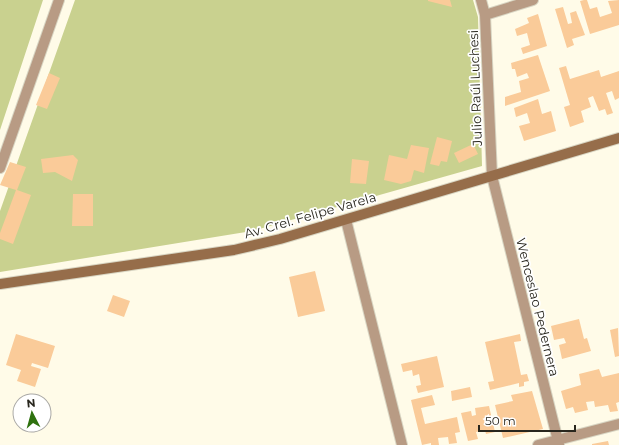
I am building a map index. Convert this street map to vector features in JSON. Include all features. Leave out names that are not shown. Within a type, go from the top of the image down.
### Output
[{"type":"main road","name":"Av. Crel. Felipe Varela","points":[[0,284],[234,250],[280,239],[346,220],[619,138]]},
{"type":"street","points":[[0,168],[59,0]]},
{"type":"street","name":"Julio Raúl Luchesi","points":[[481,0],[485,15],[492,176]]},
{"type":"street","points":[[485,15],[533,0]]},
{"type":"street","name":"Wenceslao Pedernera","points":[[492,176],[559,442]]},
{"type":"street","points":[[346,220],[402,445]]},
{"type":"street","points":[[538,445],[559,442],[619,424]]},
{"type":"green space","points":[[0,0],[43,0],[0,130]]},
{"type":"green space","points":[[75,0],[473,0],[478,17],[482,166],[252,231],[0,272],[0,211]]},
{"type":"building","points":[[450,0],[452,7],[428,1]]},
{"type":"building","points":[[587,0],[590,9],[597,7],[600,17],[612,13],[608,1],[619,0],[619,25],[590,34],[580,1]]},
{"type":"building","points":[[563,7],[568,24],[572,23],[570,13],[576,11],[585,35],[572,39],[574,45],[567,48],[555,9]]},
{"type":"building","points":[[538,14],[547,46],[523,54],[521,48],[530,45],[527,33],[517,36],[515,29],[529,23],[527,18]]},
{"type":"building","points":[[538,55],[550,91],[505,106],[505,97],[521,92],[519,81],[529,78],[527,73],[517,77],[515,69],[512,69],[511,63]]},
{"type":"building","points":[[566,66],[570,79],[599,70],[601,77],[619,71],[619,98],[615,100],[612,91],[606,93],[613,113],[607,115],[605,109],[599,111],[593,96],[588,98],[591,107],[581,111],[584,122],[570,127],[564,107],[570,105],[559,68]]},
{"type":"building","points":[[49,73],[60,78],[47,109],[36,105]]},
{"type":"building","points":[[538,99],[542,114],[551,111],[556,131],[524,141],[519,126],[530,123],[527,113],[516,117],[514,108]]},
{"type":"building","points":[[437,137],[452,141],[447,162],[441,161],[439,166],[430,164]]},
{"type":"building","points":[[473,144],[478,154],[459,163],[454,153]]},
{"type":"building","points":[[411,145],[429,148],[424,173],[414,170],[411,181],[401,184],[384,180],[389,155],[407,159]]},
{"type":"building","points":[[73,155],[78,160],[72,181],[55,172],[43,173],[41,159]]},
{"type":"building","points":[[352,159],[369,161],[366,184],[350,183]]},
{"type":"building","points":[[10,162],[26,167],[17,190],[31,195],[13,244],[0,239],[0,233],[16,190],[0,185]]},
{"type":"building","points":[[73,194],[93,194],[93,226],[72,226]]},
{"type":"building","points":[[315,271],[325,311],[298,317],[289,277]]},
{"type":"building","points":[[113,295],[130,301],[124,317],[107,311]]},
{"type":"building","points":[[579,319],[584,339],[587,338],[591,351],[562,359],[559,345],[566,343],[564,338],[554,340],[551,326]]},
{"type":"building","points":[[618,328],[619,356],[615,357],[610,330]]},
{"type":"building","points":[[16,334],[55,346],[48,368],[32,363],[31,366],[41,369],[35,387],[17,381],[21,370],[6,365]]},
{"type":"building","points":[[520,334],[521,341],[514,342],[521,375],[527,374],[529,381],[524,382],[524,386],[519,387],[519,383],[490,390],[488,382],[494,381],[485,342]]},
{"type":"building","points":[[437,356],[444,387],[418,393],[416,386],[421,385],[419,374],[413,376],[412,370],[403,372],[401,364]]},
{"type":"building","points":[[599,369],[602,377],[619,373],[619,402],[616,403],[618,411],[610,412],[608,405],[595,407],[594,401],[586,402],[588,410],[575,413],[573,407],[566,409],[561,391],[581,385],[579,374]]},
{"type":"building","points":[[470,387],[472,397],[452,401],[451,391]]},
{"type":"building","points":[[532,391],[543,429],[503,438],[495,405],[513,401],[511,395]]},
{"type":"building","points":[[432,395],[435,405],[421,408],[425,424],[457,417],[460,432],[455,433],[457,443],[449,444],[448,437],[438,438],[439,445],[431,445],[431,443],[422,445],[411,400]]},
{"type":"building","points":[[489,406],[495,432],[486,434],[485,430],[476,432],[478,439],[468,441],[461,413],[471,411],[472,416],[476,415],[475,408]]},
{"type":"building","points":[[608,441],[609,445],[592,445],[592,444]]}]
